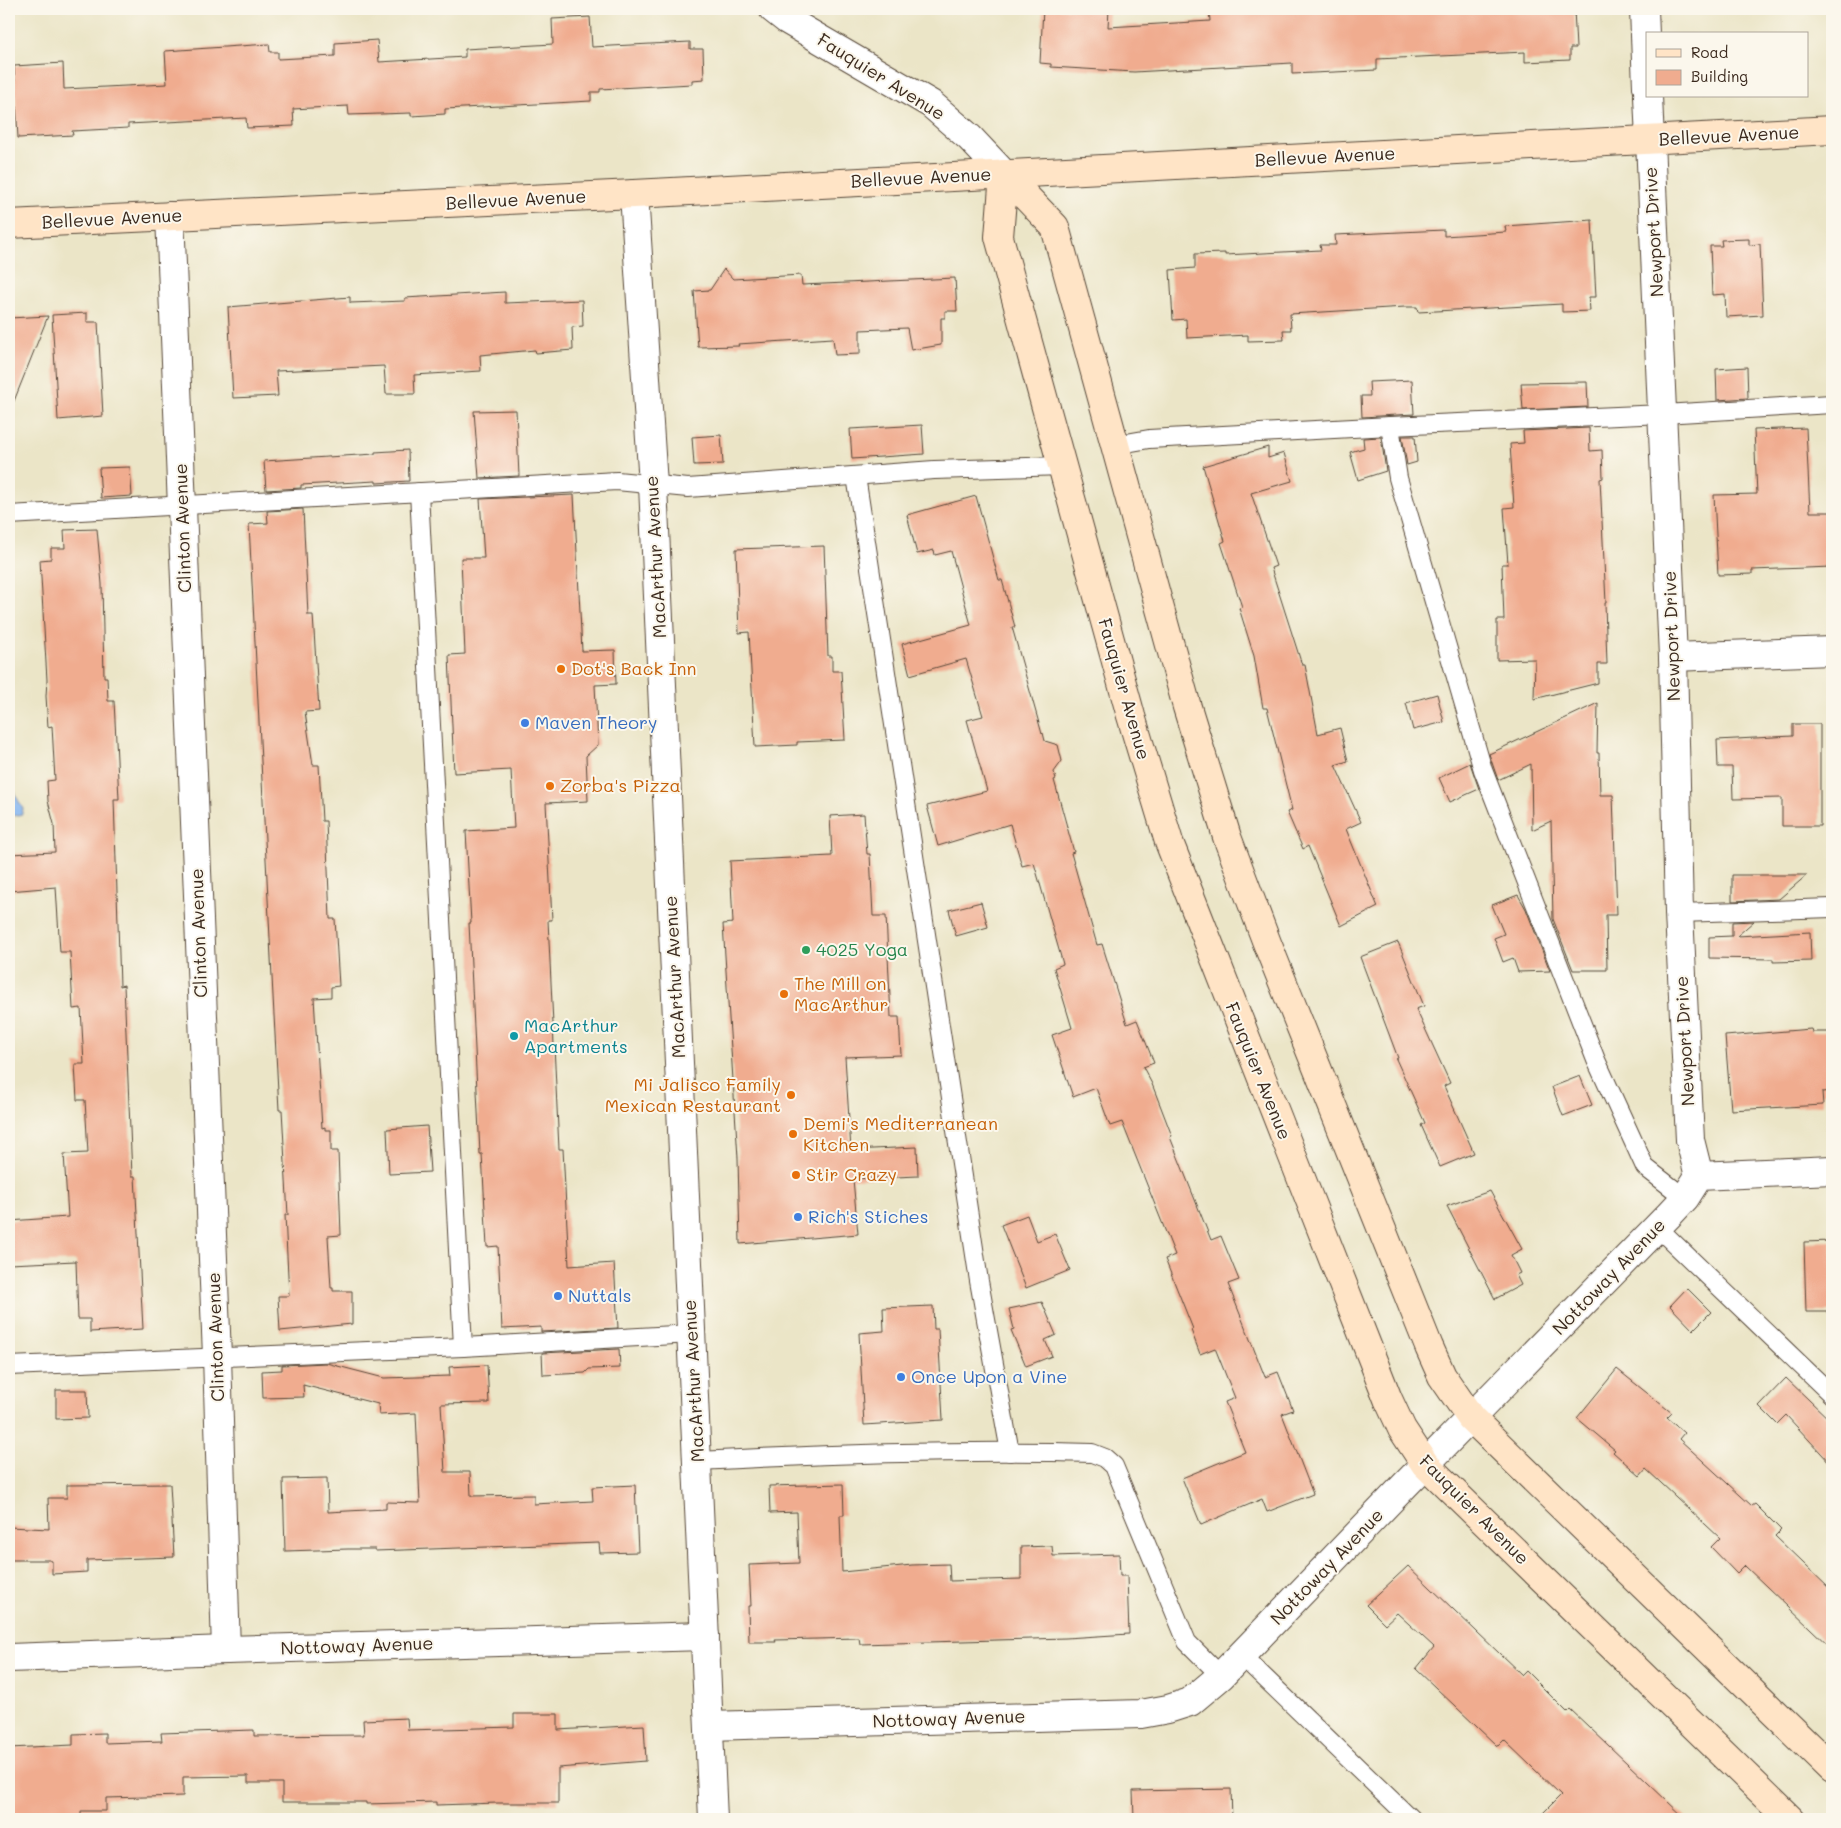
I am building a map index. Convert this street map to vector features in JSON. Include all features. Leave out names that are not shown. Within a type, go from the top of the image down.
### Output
[{"type":"street","name":"Fauquier Avenue","points":[[773,9],[787,20],[931,104],[970,138],[1055,227],[1187,706],[1227,837],[1274,961],[1442,1376],[1471,1418],[1832,1769]]},
{"type":"street","points":[[1644,9],[1646,61]]},
{"type":"street","name":"Newport Drive","points":[[1648,98],[1664,414],[1673,657],[1679,913],[1692,1187]]},
{"type":"street","name":"Bellevue Avenue","points":[[9,224],[634,194],[1832,130]]},
{"type":"street","name":"Fauquier Avenue","points":[[1004,174],[999,237],[1131,716],[1169,842],[1388,1399],[1402,1429],[1426,1464],[1790,1819]]},
{"type":"street","name":"MacArthur Avenue","points":[[634,194],[653,485],[713,1819]]},
{"type":"street","name":"Clinton Avenue","points":[[170,216],[217,1356],[226,1650]]},
{"type":"street","points":[[1673,657],[1832,651]]},
{"type":"street","points":[[1692,1187],[1832,1170]]},
{"type":"street","name":"Nottoway Avenue","points":[[709,1726],[1141,1714],[1168,1710],[1190,1702],[1242,1656],[1657,1227],[1692,1187]]},
{"type":"street","name":"Nottoway Avenue","points":[[9,1658],[705,1636]]},
{"type":"lane","points":[[1115,446],[1149,439],[1832,404]]},
{"type":"lane","points":[[1390,426],[1398,478],[1483,770],[1596,1060],[1645,1167],[1692,1187]]},
{"type":"lane","points":[[9,515],[617,481],[688,488],[934,470],[1062,466]]},
{"type":"lane","points":[[856,476],[979,1281],[1010,1452]]},
{"type":"lane","points":[[419,492],[463,1347]]},
{"type":"lane","points":[[1679,913],[1832,908]]},
{"type":"lane","points":[[1657,1227],[1832,1395]]},
{"type":"lane","points":[[9,1366],[463,1347],[692,1334]]},
{"type":"lane","points":[[698,1461],[811,1456],[1010,1452],[1092,1453],[1105,1458],[1114,1466],[1188,1642],[1221,1676]]},
{"type":"lane","points":[[1242,1656],[1412,1819]]},
{"type":"water","points":[[9,783],[23,809],[22,814],[9,817]]},
{"type":"building","points":[[1043,9],[1109,9],[1108,27],[1210,21],[1209,9],[1574,9],[1576,48],[1570,48],[1570,60],[1525,62],[1525,52],[1377,59],[1377,70],[1292,74],[1292,63],[1134,72],[1051,67],[1051,64],[1040,63]]},
{"type":"building","points":[[590,17],[592,47],[690,42],[690,49],[703,49],[704,79],[692,80],[692,84],[600,89],[600,92],[591,92],[591,101],[445,109],[445,114],[411,116],[411,113],[349,115],[348,106],[293,109],[294,126],[247,128],[246,118],[128,124],[128,128],[72,131],[73,135],[18,138],[14,66],[63,63],[64,89],[167,84],[165,51],[269,44],[270,52],[278,52],[278,59],[335,56],[335,43],[377,40],[379,62],[465,57],[465,49],[553,44],[552,19]]},
{"type":"building","points":[[1592,220],[1596,297],[1589,297],[1590,311],[1562,312],[1562,304],[1418,312],[1417,307],[1405,307],[1290,314],[1291,330],[1283,330],[1284,340],[1248,341],[1248,335],[1187,338],[1186,319],[1173,320],[1170,270],[1195,268],[1195,254],[1225,253],[1225,255],[1321,250],[1320,245],[1336,245],[1335,235],[1444,230],[1444,236],[1506,232],[1505,226]]},
{"type":"building","points":[[1749,239],[1749,245],[1760,244],[1763,315],[1726,317],[1725,294],[1712,295],[1710,246],[1722,246],[1721,240]]},
{"type":"building","points":[[724,269],[733,279],[801,275],[802,285],[955,278],[957,311],[945,311],[945,318],[941,318],[941,345],[911,350],[907,328],[860,330],[860,354],[835,355],[833,338],[738,344],[739,346],[698,347],[694,291],[710,290]]},
{"type":"building","points":[[505,292],[505,303],[582,300],[583,326],[572,327],[573,350],[536,353],[535,350],[480,355],[481,371],[414,375],[415,394],[386,394],[384,366],[276,371],[278,396],[233,398],[228,307],[350,297],[350,303],[405,301],[405,298]]},
{"type":"building","points":[[87,313],[87,322],[98,322],[103,416],[58,420],[52,315]]},
{"type":"building","points":[[48,316],[10,411],[9,318]]},
{"type":"building","points":[[1747,367],[1748,398],[1717,400],[1716,369]]},
{"type":"building","points":[[1412,380],[1414,414],[1362,417],[1361,396],[1370,396],[1369,382]]},
{"type":"building","points":[[1587,382],[1588,407],[1523,410],[1521,383]]},
{"type":"building","points":[[516,410],[519,476],[479,478],[474,411]]},
{"type":"building","points":[[922,425],[924,454],[852,459],[850,429]]},
{"type":"building","points":[[1589,428],[1590,451],[1602,450],[1603,478],[1600,479],[1607,664],[1598,664],[1598,683],[1534,699],[1535,659],[1497,660],[1497,620],[1504,620],[1502,564],[1508,564],[1504,508],[1514,507],[1510,444],[1524,443],[1523,431]]},
{"type":"building","points":[[1806,428],[1810,512],[1832,512],[1832,567],[1752,570],[1752,574],[1718,575],[1714,495],[1757,494],[1754,430]]},
{"type":"building","points":[[721,435],[723,464],[694,465],[692,437]]},
{"type":"building","points":[[1402,436],[1415,436],[1417,462],[1407,465]]},
{"type":"building","points":[[1381,437],[1386,471],[1358,480],[1350,452],[1364,448],[1363,438]]},
{"type":"building","points":[[1268,447],[1268,458],[1284,453],[1292,481],[1251,493],[1276,566],[1271,568],[1302,665],[1305,665],[1318,734],[1340,728],[1348,761],[1335,765],[1361,822],[1346,829],[1378,907],[1341,926],[1308,846],[1303,849],[1287,812],[1292,810],[1267,708],[1263,708],[1254,656],[1239,608],[1242,607],[1221,543],[1225,541],[1203,466]]},
{"type":"building","points":[[408,450],[409,481],[301,485],[301,488],[266,490],[264,461]]},
{"type":"building","points":[[130,467],[132,496],[101,498],[99,468]]},
{"type":"building","points":[[574,495],[582,651],[615,650],[616,684],[595,685],[598,745],[586,756],[588,801],[546,803],[552,920],[548,920],[559,1149],[563,1149],[569,1266],[614,1263],[618,1328],[541,1332],[541,1327],[502,1329],[498,1246],[487,1247],[482,1154],[480,1154],[466,831],[514,828],[511,770],[454,773],[449,655],[465,654],[461,558],[484,558],[480,499]]},
{"type":"building","points":[[976,496],[999,580],[1002,580],[1015,627],[1012,627],[1042,734],[1045,741],[1058,745],[1062,761],[1054,772],[1056,779],[1054,780],[1074,852],[1071,853],[1097,945],[1102,944],[1127,1024],[1137,1020],[1154,1063],[1143,1067],[1152,1084],[1172,1136],[1170,1137],[1211,1240],[1221,1236],[1239,1280],[1228,1284],[1265,1377],[1278,1372],[1293,1410],[1282,1414],[1313,1494],[1267,1512],[1262,1499],[1201,1525],[1182,1478],[1245,1452],[1225,1402],[1235,1398],[1215,1348],[1200,1354],[1191,1330],[1193,1329],[1165,1259],[1175,1255],[1122,1122],[1110,1126],[1096,1088],[1073,1097],[1052,1035],[1072,1028],[1054,968],[1063,964],[1034,863],[1022,866],[1010,824],[938,846],[927,806],[987,791],[967,720],[983,716],[966,659],[910,675],[902,644],[971,625],[951,551],[935,555],[934,550],[917,554],[907,515]]},
{"type":"building","points":[[303,509],[308,615],[313,615],[319,711],[305,712],[313,765],[319,765],[322,821],[326,821],[330,919],[335,919],[339,986],[331,987],[331,997],[314,998],[322,1128],[325,1127],[325,1130],[331,1130],[331,1151],[338,1151],[341,1235],[328,1236],[331,1288],[333,1288],[333,1291],[352,1291],[352,1324],[280,1331],[278,1296],[289,1296],[285,1215],[288,1215],[282,1110],[279,1110],[249,524],[268,523],[267,511]]},
{"type":"building","points":[[97,529],[102,584],[104,677],[107,677],[108,701],[114,701],[119,799],[114,799],[120,986],[124,985],[132,1176],[135,1176],[143,1329],[90,1332],[90,1319],[78,1319],[76,1261],[9,1264],[9,1221],[68,1217],[64,1154],[88,1153],[85,1100],[77,1100],[75,1064],[84,1064],[81,1008],[73,1009],[70,952],[60,952],[56,887],[9,891],[9,854],[55,852],[54,824],[48,801],[47,781],[55,780],[52,726],[48,727],[40,560],[51,559],[51,548],[65,548],[64,530]]},
{"type":"building","points":[[824,546],[828,656],[832,656],[832,671],[841,671],[845,740],[797,742],[797,745],[755,747],[749,632],[739,633],[736,549]]},
{"type":"building","points":[[1437,694],[1444,722],[1413,730],[1406,703]]},
{"type":"building","points":[[1598,703],[1597,753],[1599,753],[1600,795],[1613,795],[1617,915],[1606,915],[1607,970],[1573,970],[1553,919],[1551,821],[1532,830],[1531,764],[1498,780],[1489,754]]},
{"type":"building","points":[[1793,724],[1820,724],[1820,826],[1782,826],[1782,798],[1733,799],[1732,767],[1718,767],[1717,740],[1793,736]]},
{"type":"building","points":[[1470,763],[1479,789],[1450,802],[1439,778]]},
{"type":"building","points":[[864,814],[867,854],[870,854],[873,916],[886,916],[891,1017],[899,1017],[901,1055],[845,1057],[851,1150],[917,1147],[918,1176],[853,1179],[858,1234],[740,1244],[738,1158],[723,924],[733,923],[730,861],[832,856],[830,816]]},
{"type":"building","points":[[1732,875],[1807,875],[1779,899],[1732,901]]},
{"type":"building","points":[[1518,895],[1526,909],[1550,971],[1518,972],[1513,958],[1503,962],[1494,938],[1504,934],[1492,905]]},
{"type":"building","points":[[981,902],[988,927],[956,936],[949,910]]},
{"type":"building","points":[[1754,921],[1737,936],[1810,932],[1811,961],[1773,962],[1773,959],[1709,958],[1709,937],[1732,936],[1732,922]]},
{"type":"building","points":[[1398,942],[1424,1006],[1416,1009],[1450,1083],[1444,1086],[1474,1153],[1440,1167],[1421,1125],[1425,1123],[1396,1059],[1398,1058],[1360,957]]},
{"type":"building","points":[[1811,1029],[1812,1032],[1831,1032],[1832,1091],[1822,1092],[1823,1105],[1731,1110],[1725,1036]]},
{"type":"building","points":[[1580,1076],[1592,1105],[1563,1116],[1552,1087]]},
{"type":"building","points":[[427,1126],[430,1172],[389,1174],[387,1129]]},
{"type":"building","points":[[1490,1191],[1522,1249],[1511,1255],[1520,1273],[1516,1275],[1521,1285],[1495,1299],[1447,1206]]},
{"type":"building","points":[[1027,1215],[1037,1241],[1055,1234],[1070,1270],[1026,1288],[1001,1225]]},
{"type":"building","points":[[1832,1241],[1832,1312],[1806,1312],[1804,1242]]},
{"type":"building","points":[[1687,1288],[1711,1312],[1693,1330],[1670,1306]]},
{"type":"building","points":[[1042,1302],[1056,1335],[1045,1340],[1052,1356],[1026,1366],[1011,1330],[1014,1329],[1009,1309]]},
{"type":"building","name":"Once Upon a Vine","points":[[933,1306],[934,1329],[938,1329],[943,1420],[864,1425],[859,1333],[884,1331],[883,1308]]},
{"type":"building","points":[[619,1349],[620,1368],[589,1369],[585,1373],[543,1375],[542,1353]]},
{"type":"building","points":[[326,1363],[384,1378],[450,1376],[449,1367],[487,1365],[489,1403],[441,1404],[445,1472],[470,1472],[471,1496],[534,1495],[534,1504],[593,1501],[592,1487],[635,1485],[638,1552],[600,1553],[599,1543],[375,1551],[375,1549],[348,1549],[285,1551],[283,1479],[327,1478],[328,1512],[386,1509],[386,1502],[420,1503],[416,1413],[379,1415],[378,1404],[303,1385],[304,1397],[263,1398],[262,1371],[282,1370],[282,1365]]},
{"type":"building","points":[[1617,1369],[1672,1413],[1667,1418],[1684,1433],[1679,1439],[1752,1506],[1755,1504],[1781,1530],[1775,1536],[1832,1591],[1832,1649],[1745,1566],[1737,1574],[1711,1547],[1720,1538],[1646,1469],[1640,1476],[1613,1452],[1615,1450],[1577,1418]]},
{"type":"building","points":[[1786,1378],[1832,1422],[1832,1465],[1786,1415],[1777,1424],[1759,1406]]},
{"type":"building","points":[[56,1390],[87,1390],[88,1418],[56,1419]]},
{"type":"building","points":[[170,1484],[174,1557],[87,1560],[87,1572],[52,1574],[52,1561],[49,1560],[9,1560],[9,1527],[49,1529],[48,1498],[67,1498],[67,1485]]},
{"type":"building","points":[[843,1484],[844,1515],[840,1515],[842,1572],[912,1565],[949,1564],[950,1581],[1021,1579],[1021,1547],[1052,1546],[1053,1556],[1119,1554],[1120,1576],[1127,1576],[1129,1634],[1066,1638],[860,1644],[859,1638],[749,1642],[748,1606],[751,1606],[749,1565],[799,1563],[797,1512],[770,1513],[769,1486]]},
{"type":"building","points":[[1408,1566],[1522,1675],[1526,1671],[1567,1712],[1570,1709],[1686,1819],[1537,1819],[1561,1795],[1504,1740],[1498,1746],[1496,1745],[1416,1669],[1434,1647],[1397,1613],[1385,1624],[1366,1605]]},
{"type":"building","points":[[514,1714],[558,1714],[558,1730],[644,1725],[646,1761],[558,1768],[558,1803],[436,1805],[436,1802],[366,1804],[366,1802],[282,1802],[282,1783],[248,1783],[248,1776],[183,1777],[183,1796],[106,1798],[106,1811],[81,1811],[81,1819],[53,1819],[53,1817],[9,1818],[9,1748],[73,1745],[73,1734],[105,1733],[105,1743],[162,1741],[161,1733],[254,1730],[254,1736],[364,1735],[363,1720],[407,1718],[408,1730],[514,1727]]},
{"type":"building","points":[[1231,1789],[1232,1819],[1134,1819],[1133,1791]]},
{"type":"place","name":"Dot's Back Inn","points":[[561,669]]},
{"type":"place","name":"Maven Theory","points":[[525,723]]},
{"type":"place","name":"Zorba's Pizza","points":[[550,786]]},
{"type":"place","name":"4025 Yoga","points":[[806,950]]},
{"type":"place","name":"The Mill on MacArthur","points":[[784,994]]},
{"type":"place","name":"MacArthur Apartments","points":[[514,1036]]},
{"type":"place","name":"Mi Jalisco Family Mexican Restaurant","points":[[791,1095]]},
{"type":"place","name":"Demi's Mediterranean Kitchen","points":[[793,1134]]},
{"type":"place","name":"Stir Crazy","points":[[796,1175]]},
{"type":"place","name":"Rich's Stiches","points":[[798,1217]]},
{"type":"place","name":"Nuttals","points":[[558,1296]]},
{"type":"place","name":"Once Upon a Vine","points":[[901,1377]]}]
